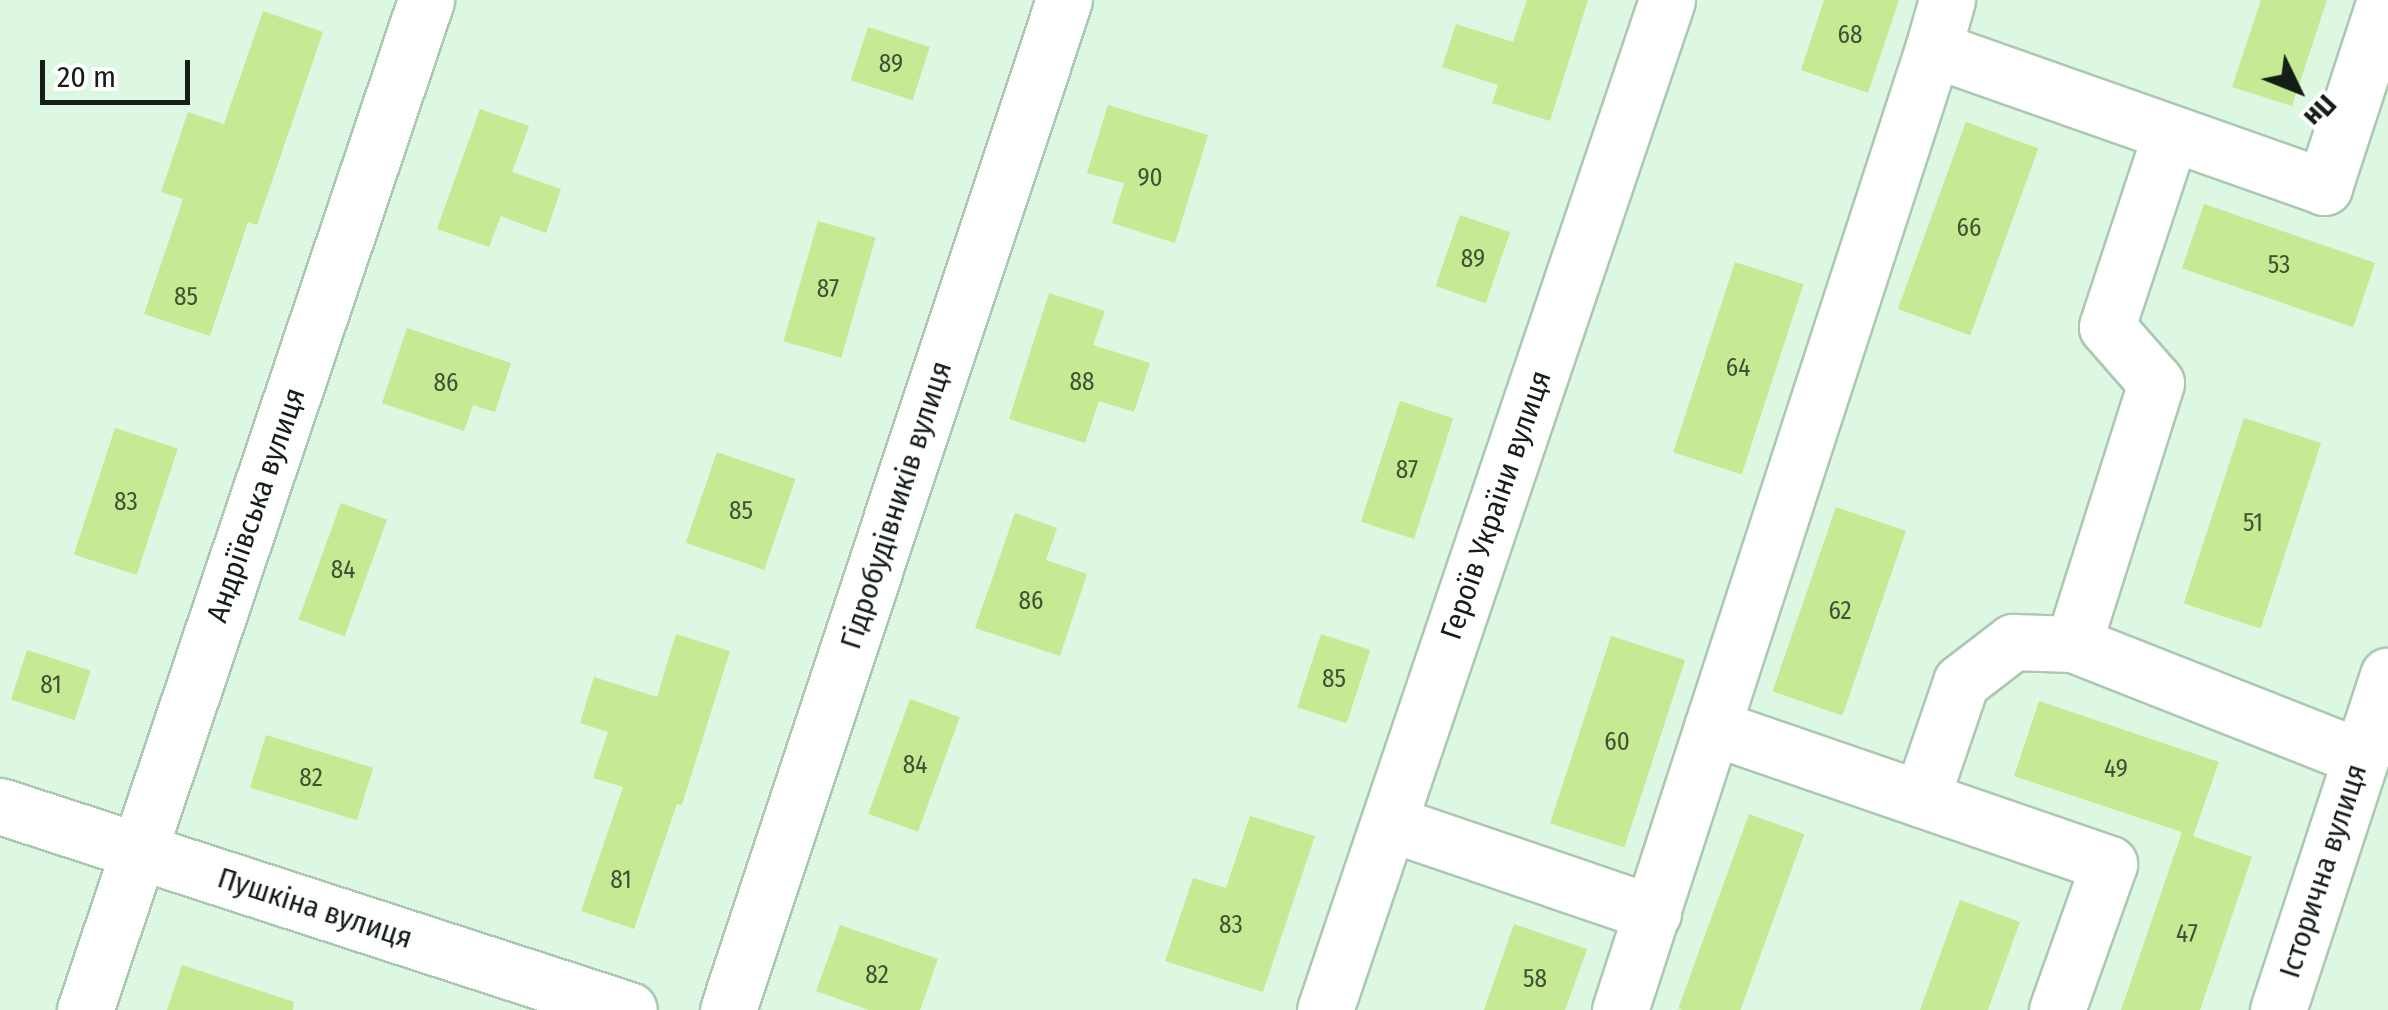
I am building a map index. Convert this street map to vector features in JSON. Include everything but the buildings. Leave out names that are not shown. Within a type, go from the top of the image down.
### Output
[{"type":"street","name":"Андріївська вулиця","points":[[85,1010],[426,0]]},
{"type":"street","name":"Гідробудівників вулиця","points":[[728,1010],[1064,0]]},
{"type":"street","name":"Героїв України вулиця","points":[[1325,1010],[1667,0]]},
{"type":"street","points":[[1620,1010],[1940,24],[2171,133],[2324,187],[2384,0]]},
{"type":"street","points":[[2074,644],[2156,383],[2107,327],[2171,133]]},
{"type":"street","points":[[1921,799],[1961,682],[2013,642],[2074,644],[2360,757]]},
{"type":"street","name":"Історична вулиця","points":[[2278,1010],[2388,676]]},
{"type":"street","points":[[1712,727],[2109,864],[2057,1010]]},
{"type":"street","name":"Пушкіна вулиця","points":[[0,806],[629,1010]]},
{"type":"street","points":[[1389,823],[1652,913]]}]
